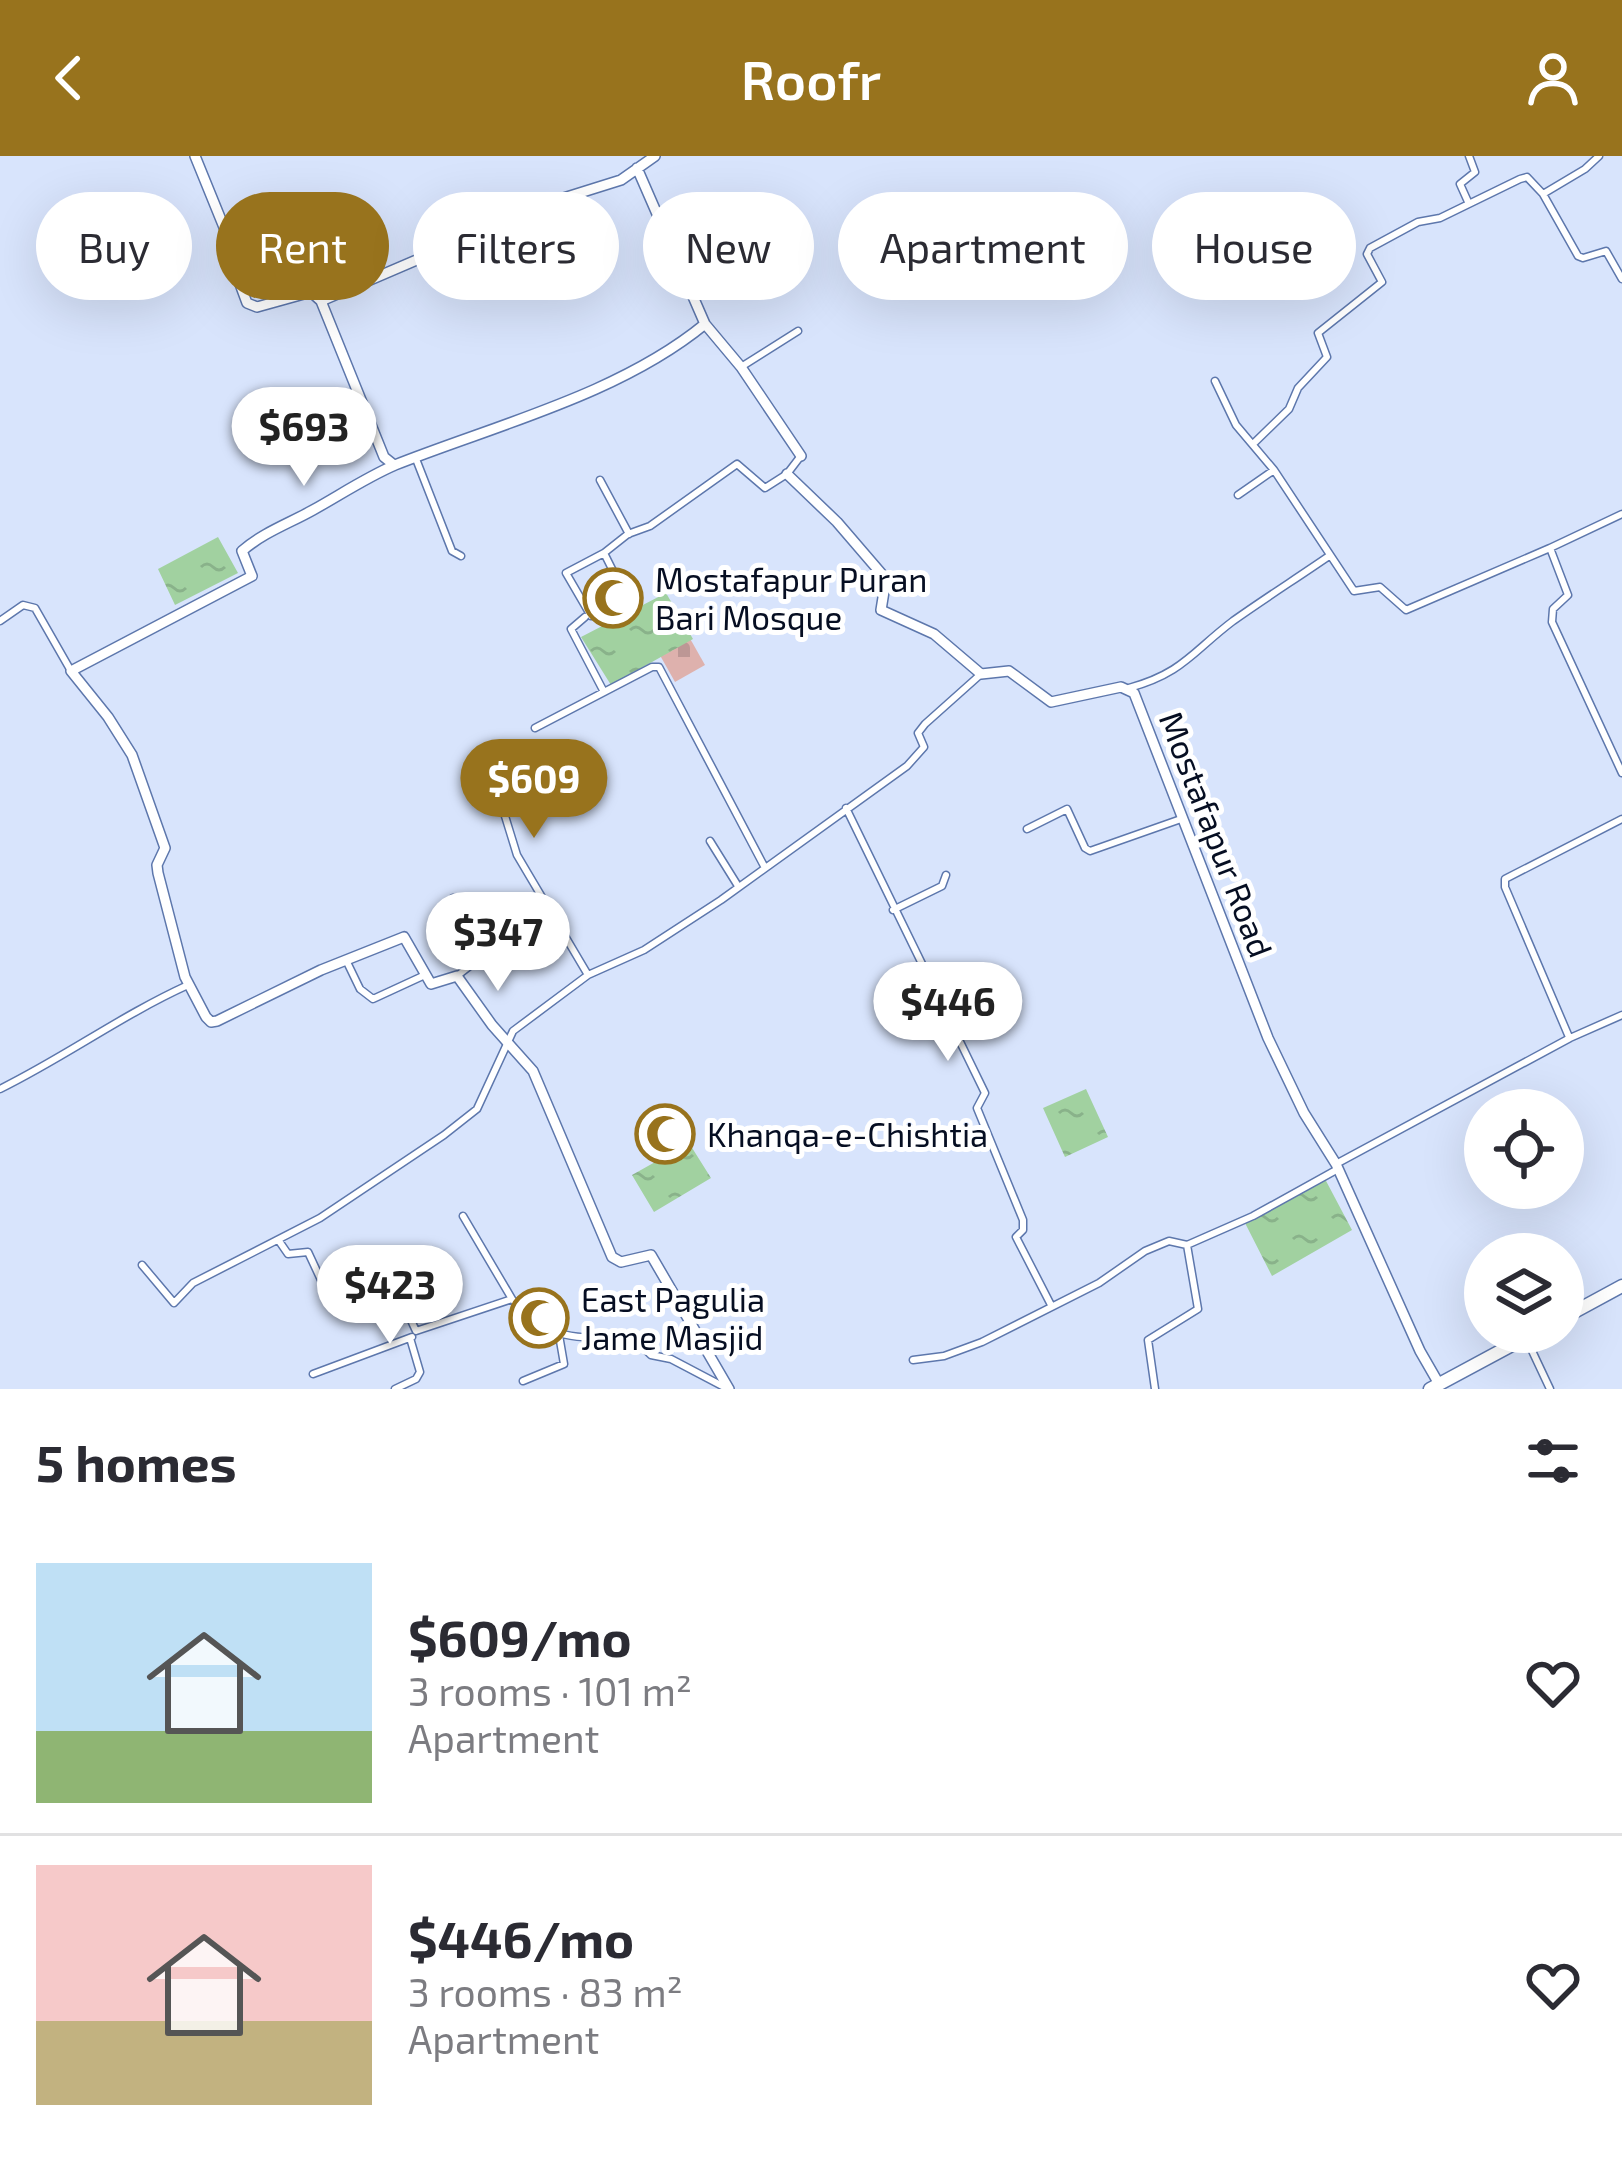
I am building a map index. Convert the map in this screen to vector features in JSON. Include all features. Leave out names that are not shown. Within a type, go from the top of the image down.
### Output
[{"type":"highway","points":[[1584,1307],[1622,1286]]},
{"type":"highway","points":[[1435,1386],[1497,1353]]},
{"type":"street","points":[[195,156],[230,242],[230,257],[247,303],[257,308],[311,292],[321,301],[384,457],[394,466]]},
{"type":"street","points":[[321,301],[554,201],[621,180],[655,156]]},
{"type":"street","points":[[1469,156],[1475,172],[1460,184],[1469,204]]},
{"type":"street","points":[[1543,194],[1586,170],[1599,156]]},
{"type":"street","points":[[609,609],[591,616],[566,573],[650,526],[739,464],[764,488],[788,474],[801,456],[741,367],[705,324],[637,168]]},
{"type":"street","points":[[1253,444],[1289,409],[1298,388],[1327,357],[1317,335],[1380,286],[1383,279],[1367,254],[1370,248],[1418,222],[1441,218],[1527,177],[1543,194],[1578,256],[1583,259],[1606,251],[1622,279]]},
{"type":"street","points":[[71,671],[252,576],[242,551],[266,531],[394,466],[626,373],[683,342],[705,324]]},
{"type":"street","points":[[741,367],[798,332]]},
{"type":"street","points":[[1215,381],[1236,425],[1274,470],[1354,591],[1380,587],[1406,610],[1622,514]]},
{"type":"street","points":[[416,459],[454,555],[461,556]]},
{"type":"street","points":[[1238,495],[1274,470]]},
{"type":"street","name":"Mostafapur Road","points":[[788,474],[886,579],[881,610],[934,634],[981,674],[1009,671],[1051,702],[1128,688],[1134,693],[1268,1038],[1304,1113],[1337,1166],[1435,1386]]},
{"type":"street","points":[[600,480],[629,534]]},
{"type":"street","points":[[1550,548],[1568,595],[1553,609],[1552,622],[1622,773]]},
{"type":"street","points":[[604,553],[624,593],[614,597]]},
{"type":"street","points":[[1128,688],[1160,680],[1186,664],[1229,625],[1329,556]]},
{"type":"street","points":[[0,621],[23,605],[34,608],[71,671],[132,754],[165,848],[158,873],[188,985],[211,1022],[404,937],[431,983],[457,976],[484,955],[453,898]]},
{"type":"street","points":[[585,617],[571,629],[604,692]]},
{"type":"street","points":[[535,728],[652,667],[659,668],[764,866]]},
{"type":"street","points":[[142,1265],[174,1303],[216,1270],[320,1218],[477,1109],[506,1040],[588,974],[608,969],[658,941],[907,766],[924,747],[918,733],[925,724],[981,674]]},
{"type":"street","points":[[489,764],[517,855],[588,974]]},
{"type":"street","points":[[846,808],[985,1093],[977,1108],[1023,1220],[1023,1230],[1016,1237],[1052,1305]]},
{"type":"street","points":[[1027,829],[1066,809],[1090,851],[1184,818]]},
{"type":"street","points":[[1570,1038],[1505,879],[1622,819]]},
{"type":"street","points":[[710,841],[738,886]]},
{"type":"street","points":[[893,910],[942,886],[946,875]]},
{"type":"street","points":[[346,960],[360,989],[373,999],[424,975]]},
{"type":"street","points":[[457,976],[533,1071],[612,1257],[621,1262],[651,1255],[726,1389]]},
{"type":"street","points":[[0,1089],[95,1037],[134,1009],[188,985]]},
{"type":"street","points":[[913,1360],[944,1356],[982,1342],[1099,1283],[1145,1251],[1169,1241],[1187,1245],[1252,1216],[1570,1038],[1622,1015]]},
{"type":"street","points":[[463,1216],[512,1299],[533,1323],[559,1335],[585,1339],[629,1334],[651,1355],[671,1359],[726,1389]]},
{"type":"street","points":[[278,1240],[288,1254],[308,1252],[322,1282],[387,1268],[414,1334],[420,1372],[395,1389]]},
{"type":"street","points":[[1155,1389],[1148,1340],[1194,1313],[1199,1304],[1187,1245]]},
{"type":"street","points":[[313,1374],[512,1299]]},
{"type":"street","points":[[523,1381],[564,1364],[559,1335]]},
{"type":"street","points":[[1537,1353],[1550,1389]]},
{"type":"green space","points":[[688,635],[705,665],[675,682],[657,650]]},
{"type":"water","points":[[218,537],[238,573],[175,605],[158,569]]},
{"type":"water","points":[[666,593],[693,639],[611,685],[581,637]]},
{"type":"water","points":[[1086,1089],[1108,1137],[1065,1157],[1043,1108]]},
{"type":"water","points":[[689,1143],[711,1178],[654,1212],[632,1175]]},
{"type":"water","points":[[1325,1179],[1352,1230],[1272,1276],[1245,1223]]},
{"type":"place","name":"Mostafapur Puran Bari Mosque","points":[[613,598]]},
{"type":"place","name":"Khanqa-e-Chishtia","points":[[665,1134]]},
{"type":"place","name":"East Pagulia Jame Masjid","points":[[539,1318]]}]
